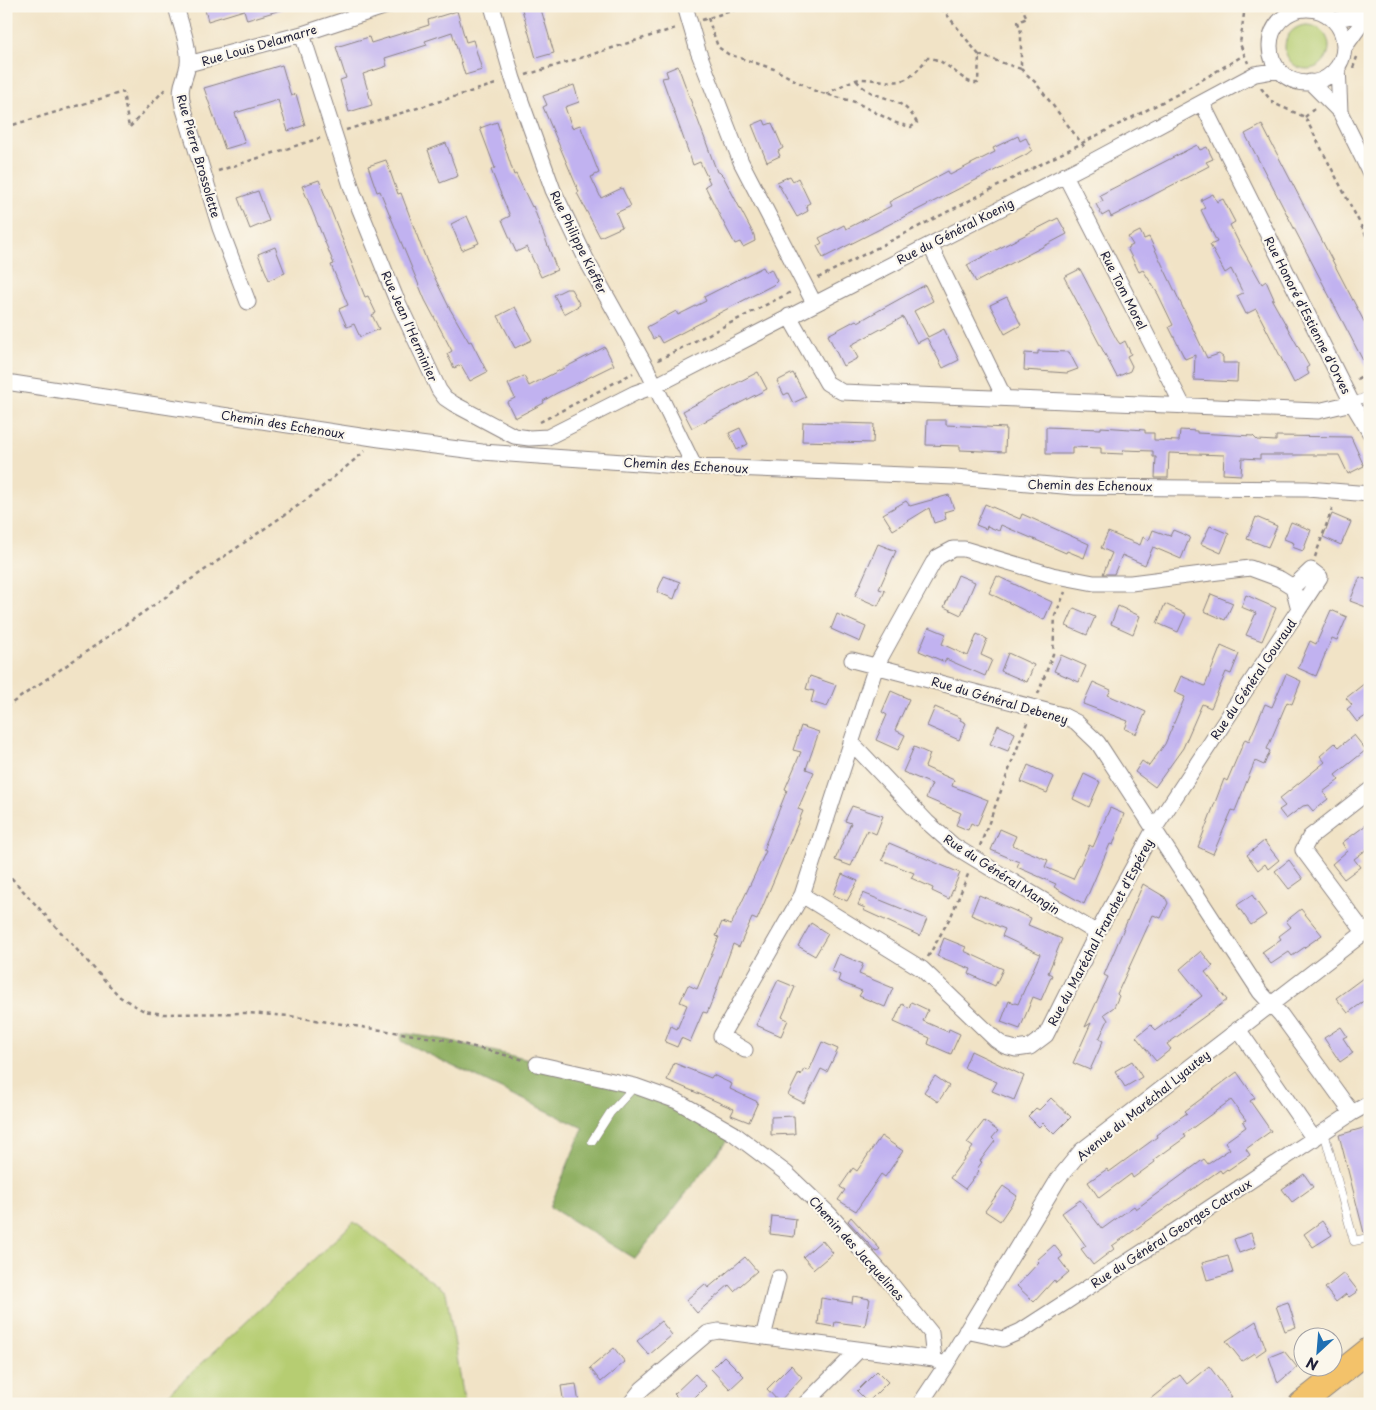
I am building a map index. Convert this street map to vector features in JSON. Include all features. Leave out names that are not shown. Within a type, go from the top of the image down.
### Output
[{"type":"main road","points":[[1301,1404],[1370,1349]]},
{"type":"main road","points":[[1322,1404],[1370,1365]]},
{"type":"street","name":"Rue Pierre Brossolette","points":[[176,6],[188,64],[179,89],[202,176],[248,302]]},
{"type":"street","name":"Rue Louis Delamarre","points":[[188,64],[302,34],[364,10],[386,6]]},
{"type":"street","name":"Rue Philippe Kieffer","points":[[492,6],[513,79],[533,137],[567,221],[608,303],[646,367],[694,466]]},
{"type":"street","points":[[685,6],[726,126],[741,162],[814,303]]},
{"type":"street","points":[[1274,6],[1278,24]]},
{"type":"street","points":[[1338,66],[1321,80],[1310,82],[1288,78],[1280,70],[1270,51],[1270,42],[1278,24],[1296,10],[1312,8],[1333,20],[1341,33],[1344,48]]},
{"type":"street","points":[[1333,20],[1370,13]]},
{"type":"street","points":[[1340,112],[1338,66],[1344,48],[1370,13]]},
{"type":"street","name":"Rue Jean l'Herminier","points":[[302,34],[354,195],[395,296],[439,390],[445,398],[514,436],[529,438],[548,437],[654,386]]},
{"type":"street","name":"Rue du Général Koenig","points":[[1255,74],[1270,51]]},
{"type":"street","name":"Rue du Général Koenig","points":[[654,386],[1093,161],[1255,74],[1280,70]]},
{"type":"street","points":[[1310,82],[1340,112],[1370,172]]},
{"type":"street","name":"Rue Honoré d'Estienne d'Orves","points":[[789,316],[827,383],[842,392],[1182,404],[1318,411],[1363,398],[1202,104]]},
{"type":"street","name":"Rue Tom Morel","points":[[1065,175],[1182,404]]},
{"type":"street","points":[[930,245],[1004,397]]},
{"type":"street","name":"Chemin des Echenoux","points":[[6,382],[380,439],[482,452],[694,466],[955,477],[1075,487],[1307,489],[1370,494]]},
{"type":"street","points":[[1363,398],[1370,433]]},
{"type":"street","points":[[745,1050],[721,1036],[802,895],[876,666],[933,563],[944,553],[952,549],[964,549],[1070,580],[1114,584],[1250,568],[1272,576],[1292,587],[1311,570],[1320,577],[1299,609]]},
{"type":"street","name":"Rue du Général Gouraud","points":[[1154,828],[1299,609],[1292,587]]},
{"type":"street","name":"Rue du Général Debeney","points":[[852,660],[1062,715],[1086,730],[1098,743],[1260,992],[1352,1113]]},
{"type":"street","name":"Rue du Général Mangin","points":[[851,742],[940,835],[975,859],[1097,933]]},
{"type":"street","points":[[1367,930],[1303,850],[1310,837],[1370,790]]},
{"type":"street","name":"Rue du Maréchal Franchet d'Espérey","points":[[802,895],[922,969],[996,1040],[1005,1046],[1016,1049],[1030,1047],[1046,1035],[1097,933],[1154,828]]},
{"type":"street","name":"Avenue du Maréchal Lyautey","points":[[920,1404],[940,1362],[966,1331],[1059,1178],[1081,1151],[1367,930]]},
{"type":"street","points":[[1238,1029],[1319,1135]]},
{"type":"street","name":"Chemin des Jacquelines","points":[[537,1064],[635,1086],[677,1101],[725,1128],[786,1173],[830,1215],[931,1333],[940,1362]]},
{"type":"street","name":"Rue du Général Georges Catroux","points":[[966,1331],[1003,1340],[1021,1330],[1352,1113],[1370,1104]]},
{"type":"street","points":[[763,1337],[778,1278]]},
{"type":"street","points":[[630,1404],[642,1389],[708,1333],[719,1331],[940,1362]]},
{"type":"street","points":[[805,1404],[859,1350]]},
{"type":"lane","points":[[592,1141],[610,1113],[635,1086]]},
{"type":"lane","points":[[1319,1135],[1354,1241],[1369,1240]]},
{"type":"path","points":[[202,176],[334,133],[747,6]]},
{"type":"path","points":[[940,6],[979,56],[1021,69],[1035,82],[1082,142],[1093,161]]},
{"type":"path","points":[[1021,6],[1027,18],[1018,22],[1021,69]]},
{"type":"path","points":[[1245,6],[1240,44],[1244,55],[1262,89],[1274,103],[1305,117],[1370,243]]},
{"type":"path","points":[[708,18],[718,47],[728,54],[774,69],[825,94],[855,102],[896,123],[911,127],[917,123],[905,105],[862,88],[856,80]]},
{"type":"path","points":[[1350,76],[1360,50]]},
{"type":"path","points":[[529,438],[526,429],[1178,94],[1244,55]]},
{"type":"path","points":[[825,94],[856,80],[895,82],[908,78],[927,58],[934,58],[975,84],[978,83],[979,56]]},
{"type":"path","points":[[6,127],[123,92],[129,128],[168,85]]},
{"type":"path","points":[[1305,117],[1308,112],[1320,106]]},
{"type":"path","points":[[1363,398],[1356,378],[1370,371]]},
{"type":"path","points":[[6,707],[309,498],[380,439]]},
{"type":"path","points":[[1311,570],[1339,491]]},
{"type":"path","points":[[922,969],[952,914],[1033,707],[1053,654],[1055,616],[1070,580]]},
{"type":"path","points":[[6,872],[120,997],[144,1011],[164,1014],[247,1013],[289,1016],[447,1040],[537,1064]]},
{"type":"green space","points":[[1311,25],[1323,31],[1328,38],[1328,56],[1323,63],[1316,68],[1303,69],[1291,63],[1286,56],[1285,43],[1291,31],[1298,26]]},
{"type":"green space","points":[[402,1033],[447,1040],[635,1086],[733,1133],[635,1259],[550,1207],[583,1128],[401,1041]]},
{"type":"green space","points":[[354,1222],[446,1292],[465,1404],[158,1404]]},
{"type":"building","points":[[204,6],[283,6],[284,9],[247,20],[244,10],[208,21]]},
{"type":"building","points":[[521,6],[540,6],[554,53],[536,58]]},
{"type":"building","points":[[457,11],[466,42],[473,40],[482,70],[465,75],[452,32],[425,41],[427,45],[385,58],[387,66],[363,74],[372,105],[349,112],[340,80],[346,78],[336,47],[369,37],[371,43],[429,25],[428,20]]},
{"type":"building","points":[[282,65],[291,96],[296,94],[305,125],[288,131],[278,100],[235,113],[245,143],[225,149],[204,88]]},
{"type":"building","points":[[678,66],[717,172],[723,176],[754,235],[755,241],[743,247],[740,242],[735,244],[720,216],[705,186],[710,183],[700,162],[693,165],[662,78],[668,77],[666,71]]},
{"type":"building","points":[[574,85],[579,102],[565,107],[572,128],[580,125],[599,173],[591,177],[601,198],[622,188],[631,206],[616,213],[622,227],[600,237],[577,193],[579,192],[543,107],[547,105],[543,96]]},
{"type":"building","points":[[764,120],[766,125],[772,123],[783,148],[778,151],[780,156],[767,162],[752,125]]},
{"type":"building","points":[[497,122],[514,175],[516,174],[533,206],[557,270],[541,277],[527,247],[516,252],[502,220],[510,216],[491,170],[495,168],[480,128]]},
{"type":"building","points":[[1262,125],[1370,333],[1370,374],[1245,134]]},
{"type":"building","points":[[1018,136],[1020,141],[1026,138],[1032,150],[1027,154],[823,258],[817,246],[822,243],[819,238],[844,225],[846,229],[891,206],[889,202],[948,171],[950,175],[995,152],[993,148]]},
{"type":"building","points":[[446,143],[458,176],[440,183],[428,150]]},
{"type":"building","points":[[1197,145],[1200,150],[1207,147],[1213,159],[1206,162],[1209,166],[1111,217],[1109,212],[1102,216],[1096,204],[1103,201],[1100,195]]},
{"type":"building","points":[[386,160],[398,194],[401,193],[427,262],[450,309],[469,342],[471,341],[487,372],[470,381],[461,365],[454,368],[447,354],[452,351],[425,300],[380,191],[377,192],[368,166]]},
{"type":"building","points":[[790,176],[793,181],[798,178],[810,203],[806,205],[808,211],[797,217],[777,182]]},
{"type":"building","points":[[319,180],[365,297],[368,296],[376,313],[372,315],[379,329],[360,337],[354,324],[347,327],[339,309],[348,305],[331,265],[334,264],[302,186]]},
{"type":"building","points":[[258,191],[269,221],[250,229],[238,198]]},
{"type":"building","points":[[1213,194],[1217,202],[1223,199],[1235,222],[1230,225],[1239,243],[1262,284],[1266,281],[1274,299],[1272,300],[1309,366],[1306,368],[1309,374],[1294,383],[1256,309],[1246,314],[1237,296],[1243,293],[1231,269],[1225,273],[1210,245],[1217,242],[1201,210],[1205,208],[1201,200]]},
{"type":"building","points":[[467,216],[479,243],[462,250],[451,224]]},
{"type":"building","points":[[1058,218],[1067,234],[976,282],[967,265]]},
{"type":"building","points":[[1140,231],[1144,239],[1149,237],[1207,358],[1219,354],[1223,357],[1223,363],[1238,363],[1237,382],[1194,380],[1195,355],[1185,359],[1169,327],[1173,325],[1158,294],[1143,270],[1139,272],[1127,248],[1133,245],[1128,237]]},
{"type":"building","points":[[275,247],[285,273],[269,280],[258,254]]},
{"type":"building","points":[[763,267],[766,272],[771,269],[777,281],[773,285],[662,343],[658,336],[653,339],[647,327],[676,311],[678,315],[706,301],[704,297]]},
{"type":"building","points":[[1080,269],[1117,340],[1120,344],[1125,341],[1131,354],[1127,356],[1132,366],[1130,371],[1117,377],[1064,277]]},
{"type":"building","points":[[925,285],[933,301],[914,311],[928,337],[944,329],[959,360],[943,368],[927,338],[917,343],[903,317],[851,345],[858,358],[843,366],[828,335],[856,320],[858,322]]},
{"type":"building","points":[[566,289],[571,289],[580,305],[564,314],[554,295]]},
{"type":"building","points":[[1007,297],[1021,325],[1005,334],[990,305]]},
{"type":"building","points":[[515,307],[532,340],[515,348],[498,316]]},
{"type":"building","points":[[605,347],[614,365],[557,393],[543,401],[544,403],[515,418],[507,402],[515,398],[508,384],[524,376],[529,386]]},
{"type":"building","points":[[1038,351],[1069,352],[1078,369],[1067,373],[1024,370],[1025,353],[1038,354]]},
{"type":"building","points":[[758,372],[767,389],[692,428],[683,411]]},
{"type":"building","points":[[793,373],[806,397],[793,403],[788,393],[784,395],[777,381]]},
{"type":"building","points":[[927,420],[946,420],[946,425],[1006,428],[1005,452],[960,450],[960,446],[926,445]]},
{"type":"building","points":[[803,422],[874,424],[873,443],[802,441]]},
{"type":"building","points":[[1046,427],[1101,429],[1101,427],[1145,430],[1145,433],[1154,433],[1154,440],[1179,441],[1180,430],[1197,431],[1197,433],[1253,436],[1257,440],[1276,441],[1276,436],[1351,437],[1364,466],[1348,474],[1339,455],[1260,455],[1260,459],[1242,458],[1241,475],[1223,474],[1224,455],[1169,453],[1168,478],[1155,478],[1156,457],[1153,457],[1153,451],[1124,450],[1123,454],[1101,453],[1101,448],[1072,447],[1072,454],[1046,454]]},
{"type":"building","points":[[740,428],[748,444],[737,450],[729,433]]},
{"type":"building","points":[[949,495],[954,509],[944,512],[946,519],[934,523],[929,508],[893,530],[883,514],[906,501],[910,506]]},
{"type":"building","points":[[985,504],[1020,519],[1022,514],[1089,544],[1084,558],[1067,551],[1066,553],[1001,525],[999,531],[987,526],[986,529],[976,525]]},
{"type":"building","points":[[1332,514],[1351,522],[1341,545],[1323,537]]},
{"type":"building","points":[[1256,517],[1277,526],[1268,547],[1247,539]]},
{"type":"building","points":[[1291,522],[1311,530],[1303,551],[1292,547],[1294,543],[1284,539]]},
{"type":"building","points":[[1210,526],[1229,534],[1221,553],[1201,544]]},
{"type":"building","points":[[1153,530],[1170,536],[1173,530],[1190,537],[1181,559],[1153,547],[1145,565],[1122,555],[1114,574],[1103,574],[1112,553],[1101,548],[1108,532],[1140,545],[1143,537],[1149,540]]},
{"type":"building","points":[[878,544],[896,551],[879,589],[885,591],[878,606],[855,596]]},
{"type":"building","points":[[958,575],[975,582],[961,615],[944,607]]},
{"type":"building","points":[[664,576],[680,582],[674,599],[657,592]]},
{"type":"building","points":[[997,576],[1052,602],[1044,620],[989,593]]},
{"type":"building","points":[[1360,577],[1370,581],[1370,599],[1366,607],[1350,601]]},
{"type":"building","points":[[1211,594],[1233,603],[1225,620],[1204,611]]},
{"type":"building","points":[[1246,595],[1276,608],[1262,641],[1246,635],[1256,613],[1241,607]]},
{"type":"building","points":[[1165,604],[1186,614],[1178,632],[1157,623]]},
{"type":"building","points":[[1118,606],[1140,616],[1133,634],[1111,624]]},
{"type":"building","points":[[1074,608],[1095,617],[1087,635],[1066,626]]},
{"type":"building","points":[[1331,610],[1347,617],[1337,640],[1332,638],[1316,676],[1298,668],[1310,641],[1316,644]]},
{"type":"building","points":[[837,614],[866,627],[860,642],[831,629]]},
{"type":"building","points":[[929,627],[946,634],[942,644],[968,656],[977,634],[987,639],[981,655],[992,660],[985,676],[946,659],[945,662],[919,651]]},
{"type":"building","points":[[1221,646],[1239,654],[1231,674],[1226,672],[1211,708],[1202,704],[1183,748],[1155,787],[1135,772],[1142,761],[1149,766],[1165,744],[1185,697],[1174,692],[1181,676],[1205,686]]},
{"type":"building","points":[[1008,653],[1034,665],[1027,682],[1001,671]]},
{"type":"building","points":[[1061,655],[1086,666],[1079,682],[1054,671]]},
{"type":"building","points":[[1286,674],[1301,681],[1292,704],[1287,702],[1267,749],[1270,751],[1264,765],[1255,761],[1235,811],[1232,810],[1213,854],[1198,847],[1224,779],[1227,781],[1245,739],[1249,741],[1265,704],[1272,707]]},
{"type":"building","points":[[810,676],[836,685],[827,707],[811,702],[814,691],[806,689]]},
{"type":"building","points":[[1370,679],[1370,713],[1357,722],[1347,709],[1352,705],[1346,698]]},
{"type":"building","points":[[1093,682],[1111,690],[1108,695],[1146,712],[1136,734],[1125,729],[1128,721],[1083,704]]},
{"type":"building","points":[[891,691],[909,699],[895,730],[905,735],[898,750],[876,740],[887,715],[882,712]]},
{"type":"building","points":[[935,707],[961,718],[960,720],[966,723],[959,740],[927,726]]},
{"type":"building","points":[[998,725],[1015,733],[1008,751],[990,744]]},
{"type":"building","points":[[801,726],[819,732],[806,769],[814,772],[798,809],[803,811],[757,920],[752,918],[739,947],[733,944],[707,1013],[703,1012],[690,1042],[681,1038],[677,1047],[665,1042],[671,1026],[677,1029],[687,1005],[680,1002],[688,985],[697,989],[719,937],[716,936],[722,922],[731,925],[766,851],[763,850],[787,790],[785,789],[801,752],[793,750]]},
{"type":"building","points":[[1354,735],[1366,750],[1335,775],[1339,780],[1323,792],[1328,799],[1313,811],[1308,805],[1303,806],[1286,819],[1279,810],[1285,806],[1279,799],[1325,762],[1320,756],[1335,743],[1339,747]]},
{"type":"building","points":[[914,747],[930,754],[925,767],[954,780],[952,786],[988,800],[977,826],[971,823],[968,830],[956,825],[961,813],[926,798],[932,784],[903,772]]},
{"type":"building","points":[[1028,765],[1054,777],[1047,793],[1021,782]]},
{"type":"building","points":[[1084,774],[1100,782],[1089,807],[1073,799]]},
{"type":"building","points":[[852,806],[883,816],[876,834],[867,830],[851,866],[835,860],[851,823],[845,821]]},
{"type":"building","points":[[1110,808],[1124,814],[1113,845],[1110,844],[1084,904],[1054,887],[1056,884],[1017,867],[1019,862],[991,850],[1000,829],[1016,836],[1012,845],[1048,860],[1045,867],[1073,879],[1089,845],[1093,847]]},
{"type":"building","points":[[1370,822],[1370,847],[1354,859],[1360,867],[1344,879],[1332,864],[1347,851],[1342,843]]},
{"type":"building","points":[[1264,841],[1279,860],[1268,869],[1265,864],[1258,870],[1247,855]]},
{"type":"building","points":[[889,843],[960,873],[949,899],[932,891],[933,888],[911,878],[914,873],[882,860]]},
{"type":"building","points":[[1289,860],[1303,879],[1289,889],[1275,871]]},
{"type":"building","points":[[842,874],[858,881],[847,901],[833,895]]},
{"type":"building","points":[[1143,884],[1165,897],[1168,903],[1161,918],[1153,915],[1117,994],[1119,996],[1114,1007],[1104,1014],[1108,1020],[1099,1039],[1103,1041],[1090,1070],[1073,1063],[1091,1023],[1085,1027],[1108,977],[1104,975]]},
{"type":"building","points":[[863,893],[927,919],[920,936],[863,910],[865,908],[858,905]]},
{"type":"building","points":[[979,895],[1031,918],[1028,925],[1062,939],[1048,973],[1052,975],[1041,1000],[1033,997],[1020,1029],[1001,1022],[1009,1001],[1018,1004],[1040,954],[1002,936],[1005,929],[971,915]]},
{"type":"building","points":[[1252,895],[1266,915],[1251,925],[1237,905]]},
{"type":"building","points":[[1301,909],[1322,935],[1292,956],[1289,952],[1271,964],[1262,952],[1281,939],[1279,936],[1291,927],[1286,921]]},
{"type":"building","points":[[811,923],[828,934],[815,956],[798,946]]},
{"type":"building","points":[[944,938],[966,947],[964,951],[1003,969],[995,986],[969,974],[971,969],[937,956]]},
{"type":"building","points":[[1201,951],[1213,966],[1205,972],[1227,1000],[1167,1044],[1171,1049],[1156,1061],[1136,1037],[1151,1025],[1156,1030],[1202,996],[1180,969]]},
{"type":"building","points":[[839,954],[863,964],[859,974],[893,988],[885,1007],[859,996],[862,991],[838,981],[840,975],[832,971]]},
{"type":"building","points":[[1363,978],[1370,987],[1370,997],[1348,1013],[1336,998]]},
{"type":"building","points":[[778,980],[795,987],[782,1017],[788,1020],[781,1036],[756,1025]]},
{"type":"building","points":[[911,1002],[928,1010],[923,1021],[948,1032],[949,1029],[960,1034],[951,1054],[928,1044],[930,1038],[894,1022],[902,1004],[909,1008]]},
{"type":"building","points":[[1341,1027],[1347,1036],[1343,1038],[1353,1053],[1340,1062],[1324,1038]]},
{"type":"building","points":[[822,1042],[838,1049],[827,1072],[821,1069],[804,1103],[788,1095],[799,1073],[801,1075],[804,1069],[809,1071]]},
{"type":"building","points":[[971,1051],[1024,1076],[1014,1100],[992,1091],[997,1082],[964,1068]]},
{"type":"building","points":[[1132,1061],[1142,1077],[1125,1087],[1115,1071]]},
{"type":"building","points":[[674,1063],[711,1078],[713,1075],[732,1084],[730,1089],[758,1102],[749,1122],[731,1115],[734,1109],[667,1080]]},
{"type":"building","points":[[1237,1072],[1255,1098],[1250,1101],[1271,1131],[1246,1149],[1250,1155],[1222,1173],[1220,1170],[1112,1246],[1114,1249],[1093,1265],[1081,1249],[1086,1246],[1062,1213],[1080,1200],[1102,1229],[1134,1206],[1136,1209],[1204,1159],[1208,1164],[1230,1149],[1225,1142],[1246,1127],[1243,1122],[1246,1120],[1231,1100],[1184,1134],[1186,1137],[1154,1160],[1155,1162],[1133,1178],[1131,1174],[1099,1198],[1088,1182],[1107,1169],[1109,1172],[1157,1137],[1156,1135],[1187,1113],[1185,1111]]},
{"type":"building","points":[[935,1076],[949,1086],[938,1102],[924,1092]]},
{"type":"building","points":[[1051,1098],[1071,1117],[1054,1134],[1043,1123],[1039,1127],[1028,1116],[1036,1108],[1039,1110]]},
{"type":"building","points":[[794,1116],[795,1134],[771,1135],[771,1117]]},
{"type":"building","points":[[984,1121],[998,1131],[992,1138],[995,1141],[980,1161],[982,1162],[977,1169],[979,1171],[965,1189],[950,1178],[973,1147],[967,1143]]},
{"type":"building","points":[[1370,1126],[1370,1233],[1364,1233],[1339,1135]]},
{"type":"building","points":[[881,1136],[903,1151],[885,1177],[881,1174],[856,1211],[838,1200],[845,1190],[840,1187],[853,1168],[857,1171]]},
{"type":"building","points":[[1304,1174],[1313,1187],[1292,1202],[1282,1189]]},
{"type":"building","points":[[1003,1186],[1017,1196],[1000,1221],[985,1211]]},
{"type":"building","points":[[772,1216],[796,1219],[794,1237],[770,1234]]},
{"type":"building","points":[[851,1217],[880,1249],[876,1252],[848,1221]]},
{"type":"building","points":[[1322,1221],[1332,1235],[1313,1247],[1304,1234]]},
{"type":"building","points":[[1251,1233],[1256,1247],[1239,1253],[1234,1239]]},
{"type":"building","points":[[822,1240],[833,1253],[814,1269],[803,1257]]},
{"type":"building","points":[[1054,1245],[1063,1256],[1059,1259],[1069,1272],[1056,1283],[1054,1280],[1034,1302],[1017,1286],[1039,1262],[1037,1260]]},
{"type":"building","points":[[1228,1256],[1233,1273],[1207,1280],[1202,1263]]},
{"type":"building","points":[[745,1257],[757,1271],[734,1291],[729,1285],[697,1313],[686,1300],[705,1284],[708,1288]]},
{"type":"building","points":[[1344,1273],[1358,1291],[1349,1297],[1346,1294],[1336,1302],[1325,1288]]},
{"type":"building","points":[[853,1296],[870,1299],[865,1326],[835,1322],[834,1327],[818,1324],[821,1298],[852,1303]]},
{"type":"building","points":[[1288,1302],[1296,1327],[1285,1331],[1276,1306]]},
{"type":"building","points":[[661,1321],[672,1335],[649,1355],[637,1341]]},
{"type":"building","points":[[1256,1321],[1266,1349],[1256,1356],[1254,1353],[1242,1361],[1226,1341]]},
{"type":"building","points":[[614,1348],[625,1362],[601,1382],[590,1368]]},
{"type":"building","points":[[1284,1351],[1294,1363],[1294,1370],[1278,1383],[1269,1357]]},
{"type":"building","points":[[724,1356],[744,1376],[730,1389],[711,1369]]},
{"type":"building","points":[[791,1365],[802,1377],[779,1402],[767,1389]]},
{"type":"building","points":[[1209,1366],[1232,1397],[1223,1404],[1144,1404],[1180,1375],[1187,1384]]},
{"type":"building","points":[[877,1371],[888,1382],[868,1402],[857,1391]]},
{"type":"building","points":[[695,1374],[706,1386],[688,1404],[684,1404],[674,1394]]},
{"type":"building","points":[[576,1384],[579,1404],[564,1404],[561,1386]]}]
